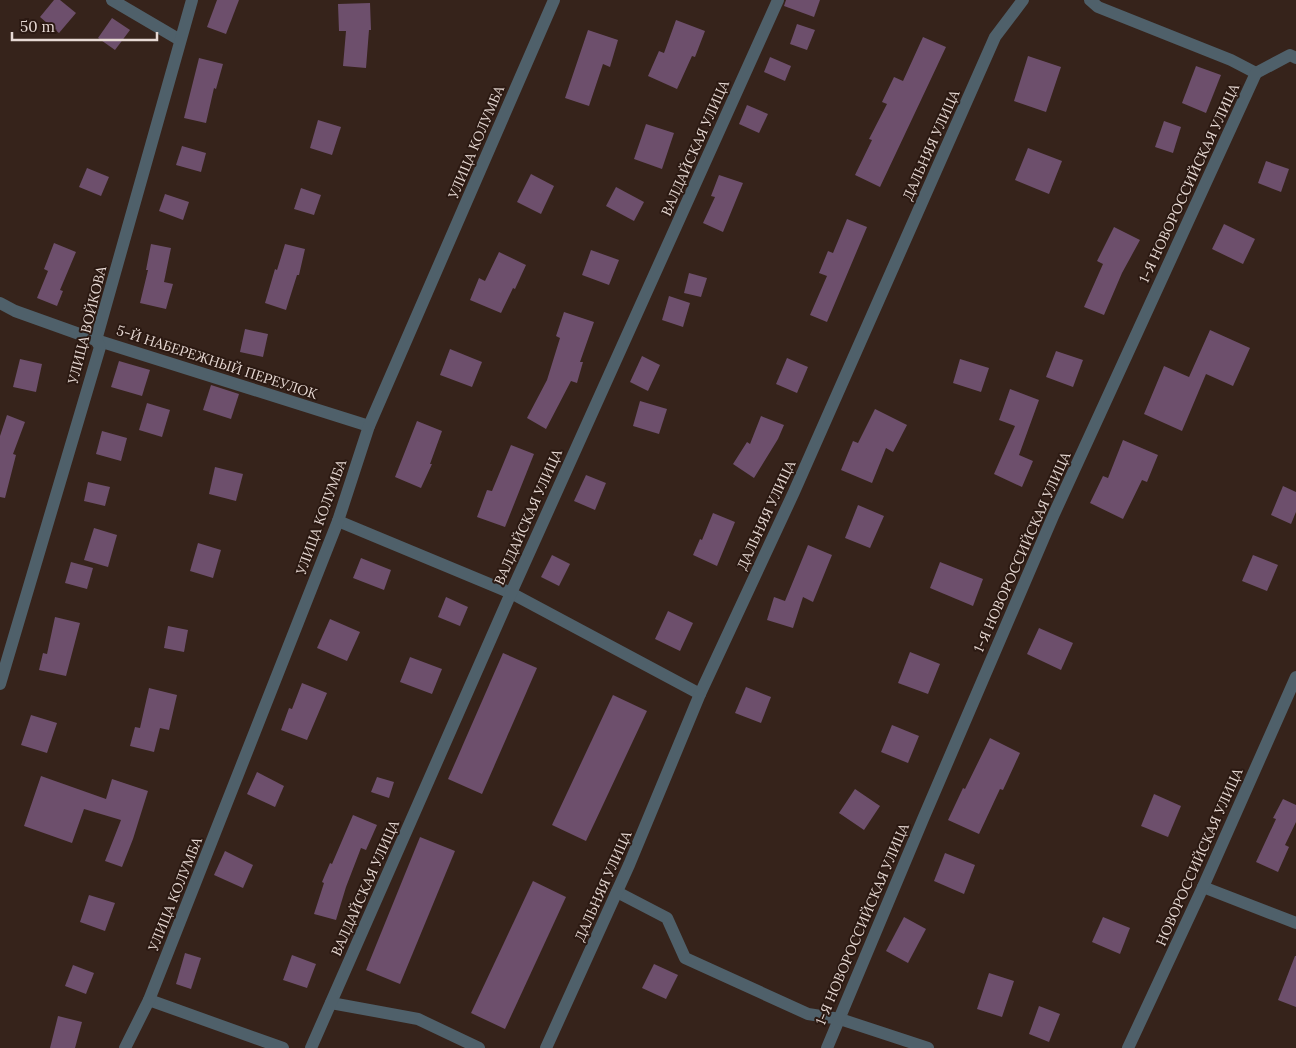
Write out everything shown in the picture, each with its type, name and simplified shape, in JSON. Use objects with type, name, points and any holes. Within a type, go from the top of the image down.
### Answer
[{"type":"street","points":[[112,0],[180,40]]},
{"type":"street","name":"УЛИЦА ВОЙКОВА","points":[[0,684],[100,347],[96,340],[192,0]]},
{"type":"street","name":"УЛИЦА КОЛУМБА","points":[[125,1048],[149,1000],[338,521],[369,426],[554,0]]},
{"type":"street","name":"ВАЛДАЙСКАЯ УЛИЦА","points":[[311,1048],[511,593],[778,0]]},
{"type":"street","name":"ДАЛЬНЯЯ УЛИЦА","points":[[546,1048],[617,892],[700,694],[794,492],[995,37],[1023,0]]},
{"type":"street","points":[[1090,0],[1098,7],[1232,60],[1256,73],[1290,55],[1296,58]]},
{"type":"street","name":"1-Я НОВОРОССИЙСКАЯ УЛИЦА","points":[[826,1048],[1054,514],[1256,73]]},
{"type":"street","name":"5-Й НАБЕРЕЖНЫЙ ПЕРЕУЛОК","points":[[0,303],[15,311],[96,340],[369,426]]},
{"type":"street","points":[[338,521],[511,593],[700,694]]},
{"type":"street","name":"НОВОРОССИЙСКАЯ УЛИЦА","points":[[1128,1048],[1203,887],[1296,676]]},
{"type":"street","points":[[1203,887],[1296,923]]},
{"type":"street","points":[[617,892],[667,918],[685,958],[808,1014],[840,1019],[928,1048]]},
{"type":"street","points":[[149,1000],[283,1048]]},
{"type":"street","points":[[331,1003],[418,1019],[479,1048]]},
{"type":"building","points":[[54,0],[60,0],[76,13],[59,33],[40,17]]},
{"type":"building","points":[[217,0],[239,0],[226,34],[207,27]]},
{"type":"building","points":[[786,0],[820,0],[814,17],[784,6]]},
{"type":"building","points":[[370,3],[371,30],[369,30],[366,68],[343,66],[346,31],[339,31],[338,4]]},
{"type":"building","points":[[112,18],[130,30],[115,50],[98,38]]},
{"type":"building","points":[[676,20],[705,31],[695,57],[692,56],[677,89],[648,76],[659,51],[664,53]]},
{"type":"building","points":[[797,24],[815,30],[807,50],[790,44]]},
{"type":"building","points":[[588,30],[618,40],[610,67],[603,64],[589,106],[565,98]]},
{"type":"building","points":[[923,37],[946,47],[880,187],[855,175],[872,140],[869,139],[887,104],[882,102],[894,77],[903,81]]},
{"type":"building","points":[[1028,56],[1061,67],[1046,112],[1014,101]]},
{"type":"building","points":[[770,57],[791,66],[785,81],[764,72]]},
{"type":"building","points":[[199,58],[223,64],[216,89],[214,88],[206,123],[184,118]]},
{"type":"building","points":[[1196,66],[1221,75],[1206,113],[1182,103]]},
{"type":"building","points":[[747,105],[768,114],[759,133],[739,124]]},
{"type":"building","points":[[318,120],[341,127],[332,155],[310,148]]},
{"type":"building","points":[[1164,121],[1181,127],[1173,153],[1155,147]]},
{"type":"building","points":[[646,124],[674,133],[662,169],[634,159]]},
{"type":"building","points":[[182,146],[206,153],[201,172],[176,165]]},
{"type":"building","points":[[1028,148],[1062,161],[1049,194],[1015,180]]},
{"type":"building","points":[[1266,161],[1289,169],[1281,192],[1258,183]]},
{"type":"building","points":[[87,168],[109,177],[101,196],[79,187]]},
{"type":"building","points":[[531,174],[554,186],[541,214],[517,202]]},
{"type":"building","points":[[719,175],[743,183],[723,232],[703,223],[715,197],[711,196]]},
{"type":"building","points":[[616,187],[644,202],[634,221],[606,206]]},
{"type":"building","points":[[301,188],[321,195],[314,215],[294,209]]},
{"type":"building","points":[[165,194],[189,202],[183,220],[159,211]]},
{"type":"building","points":[[847,219],[867,227],[827,322],[810,315],[827,276],[819,273],[828,251],[833,253]]},
{"type":"building","points":[[1224,224],[1255,239],[1243,264],[1212,249]]},
{"type":"building","points":[[1114,227],[1140,240],[1122,273],[1104,315],[1084,307],[1103,264],[1097,261]]},
{"type":"building","points":[[54,243],[76,252],[60,290],[63,291],[57,306],[37,298],[48,271],[44,269]]},
{"type":"building","points":[[151,244],[171,248],[164,282],[173,284],[166,309],[140,303],[148,270],[146,270]]},
{"type":"building","points":[[285,244],[305,249],[299,275],[297,275],[286,310],[265,303]]},
{"type":"building","points":[[591,250],[619,260],[609,285],[582,275]]},
{"type":"building","points":[[499,252],[526,265],[501,313],[470,300],[479,278],[485,281]]},
{"type":"building","points":[[689,273],[707,278],[701,297],[684,293]]},
{"type":"building","points":[[669,296],[690,303],[683,327],[662,320]]},
{"type":"building","points":[[564,312],[594,322],[580,362],[583,362],[577,383],[571,381],[546,429],[527,418],[547,380],[560,338],[556,336]]},
{"type":"building","points":[[245,329],[268,334],[263,357],[240,352]]},
{"type":"building","points":[[1210,330],[1250,348],[1233,386],[1206,374],[1182,431],[1144,414],[1164,366],[1189,377]]},
{"type":"building","points":[[450,349],[482,362],[472,387],[440,375]]},
{"type":"building","points":[[1056,351],[1083,360],[1073,387],[1046,377]]},
{"type":"building","points":[[642,356],[660,365],[648,391],[630,382]]},
{"type":"building","points":[[787,358],[808,367],[797,393],[776,384]]},
{"type":"building","points":[[20,359],[42,364],[36,392],[13,387]]},
{"type":"building","points":[[960,359],[989,368],[981,392],[953,383]]},
{"type":"building","points":[[119,361],[150,370],[142,396],[111,387]]},
{"type":"building","points":[[211,385],[239,394],[231,419],[203,410]]},
{"type":"building","points":[[1010,389],[1039,400],[1019,455],[1033,461],[1022,487],[994,474],[1015,426],[999,420]]},
{"type":"building","points":[[640,401],[667,409],[659,434],[633,426]]},
{"type":"building","points":[[147,403],[170,410],[162,437],[139,430]]},
{"type":"building","points":[[875,409],[907,425],[893,452],[886,448],[872,483],[841,470],[853,441],[858,443]]},
{"type":"building","points":[[7,415],[25,422],[13,454],[16,455],[5,498],[0,497],[0,436]]},
{"type":"building","points":[[761,416],[784,425],[778,439],[754,478],[733,464],[747,442],[750,444]]},
{"type":"building","points":[[417,421],[442,431],[430,464],[432,464],[421,488],[395,477]]},
{"type":"building","points":[[102,431],[127,438],[121,461],[96,454]]},
{"type":"building","points":[[1123,440],[1158,455],[1147,482],[1142,480],[1123,519],[1090,503],[1103,476],[1108,478]]},
{"type":"building","points":[[511,445],[534,454],[505,527],[477,517],[487,490],[492,491]]},
{"type":"building","points":[[215,467],[243,474],[236,501],[209,494]]},
{"type":"building","points":[[586,475],[606,483],[595,510],[574,501]]},
{"type":"building","points":[[88,482],[110,487],[105,506],[84,501]]},
{"type":"building","points":[[1283,486],[1296,492],[1296,512],[1291,524],[1271,515]]},
{"type":"building","points":[[858,505],[884,516],[870,548],[845,538]]},
{"type":"building","points":[[713,513],[735,522],[717,566],[693,555],[700,539],[702,540]]},
{"type":"building","points":[[94,528],[117,535],[108,567],[84,560]]},
{"type":"building","points":[[198,543],[221,550],[213,578],[190,571]]},
{"type":"building","points":[[808,545],[832,555],[813,602],[803,597],[793,628],[767,620],[774,597],[785,601]]},
{"type":"building","points":[[552,555],[570,564],[559,586],[541,577]]},
{"type":"building","points":[[1253,555],[1278,565],[1267,591],[1242,581]]},
{"type":"building","points":[[361,558],[391,570],[384,590],[353,578]]},
{"type":"building","points":[[71,562],[93,568],[87,589],[65,583]]},
{"type":"building","points":[[940,562],[983,579],[973,606],[930,588]]},
{"type":"building","points":[[446,597],[468,607],[460,626],[438,617]]},
{"type":"building","points":[[668,611],[693,623],[680,651],[655,639]]},
{"type":"building","points":[[55,617],[80,623],[66,676],[39,670],[43,653],[47,654]]},
{"type":"building","points":[[330,619],[360,632],[347,661],[317,648]]},
{"type":"building","points":[[168,626],[188,630],[184,652],[164,648]]},
{"type":"building","points":[[1039,628],[1073,643],[1061,670],[1027,654]]},
{"type":"building","points":[[910,652],[940,664],[928,694],[898,683]]},
{"type":"building","points":[[503,653],[537,668],[482,794],[448,779]]},
{"type":"building","points":[[410,657],[442,669],[432,694],[400,682]]},
{"type":"building","points":[[302,683],[327,693],[307,740],[281,730],[289,708],[292,709]]},
{"type":"building","points":[[746,687],[771,697],[761,723],[735,713]]},
{"type":"building","points":[[149,688],[177,695],[169,730],[160,728],[154,752],[130,746],[135,727],[140,728]]},
{"type":"building","points":[[613,695],[647,711],[586,841],[552,825]]},
{"type":"building","points":[[31,715],[57,723],[47,753],[21,745]]},
{"type":"building","points":[[892,725],[919,736],[908,763],[881,752]]},
{"type":"building","points":[[990,738],[1020,753],[1003,790],[1000,789],[979,834],[948,820]]},
{"type":"building","points":[[257,772],[284,786],[275,807],[247,794]]},
{"type":"building","points":[[41,776],[106,799],[112,779],[148,791],[122,867],[105,861],[121,820],[84,809],[72,843],[24,826]]},
{"type":"building","points":[[377,777],[394,782],[389,798],[371,792]]},
{"type":"building","points":[[855,789],[880,806],[864,830],[839,813]]},
{"type":"building","points":[[1154,794],[1181,806],[1168,837],[1141,826]]},
{"type":"building","points":[[1283,799],[1296,805],[1296,822],[1285,845],[1289,847],[1278,872],[1256,862],[1276,819],[1273,818]]},
{"type":"building","points":[[353,815],[377,825],[366,850],[361,848],[336,920],[314,914],[324,883],[322,882],[330,863],[332,864]]},
{"type":"building","points":[[420,837],[455,851],[400,984],[366,970]]},
{"type":"building","points":[[225,851],[253,865],[243,888],[214,875]]},
{"type":"building","points":[[945,853],[975,865],[964,894],[934,881]]},
{"type":"building","points":[[533,881],[566,897],[505,1029],[471,1013]]},
{"type":"building","points":[[89,895],[115,903],[105,931],[80,922]]},
{"type":"building","points":[[904,917],[926,929],[908,963],[886,951]]},
{"type":"building","points":[[1103,917],[1130,928],[1120,954],[1092,942]]},
{"type":"building","points":[[185,953],[201,958],[191,989],[176,984]]},
{"type":"building","points":[[292,955],[316,964],[307,988],[283,980]]},
{"type":"building","points":[[1296,956],[1296,1007],[1278,1000]]},
{"type":"building","points":[[654,964],[678,975],[666,999],[642,988]]},
{"type":"building","points":[[73,965],[94,973],[86,994],[65,986]]},
{"type":"building","points":[[989,973],[1014,981],[1002,1017],[977,1009]]},
{"type":"building","points":[[1039,1006],[1060,1014],[1049,1042],[1029,1034]]},
{"type":"building","points":[[58,1016],[82,1022],[75,1048],[50,1048]]}]
